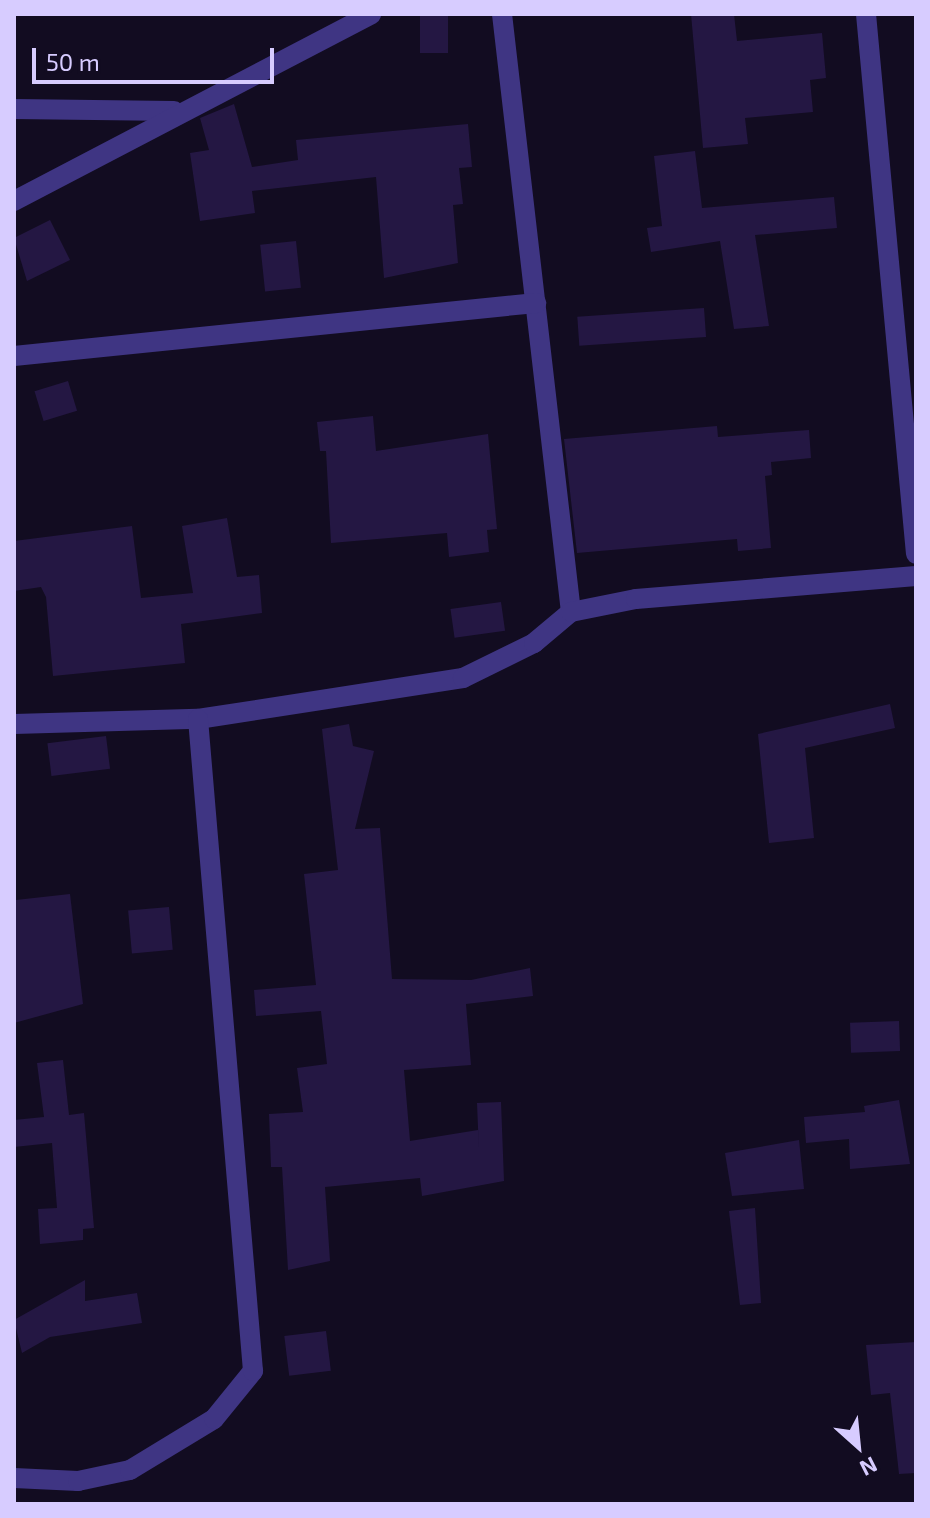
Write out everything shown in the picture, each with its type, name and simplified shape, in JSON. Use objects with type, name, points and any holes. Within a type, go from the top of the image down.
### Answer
[{"type":"street","points":[[14,201],[177,111],[371,14]]},
{"type":"street","points":[[502,14],[571,612]]},
{"type":"street","points":[[866,14],[916,554]]},
{"type":"street","points":[[14,109],[177,111]]},
{"type":"street","points":[[14,356],[536,303]]},
{"type":"street","points":[[14,724],[198,719],[463,678],[534,643],[571,612],[636,599],[916,576]]},
{"type":"street","points":[[14,1478],[78,1481],[130,1470],[214,1419],[253,1371],[198,719]]},
{"type":"building","points":[[420,14],[448,14],[448,53],[420,53]]},
{"type":"building","points":[[691,14],[734,14],[737,41],[822,33],[826,78],[810,80],[813,112],[745,118],[748,144],[703,148]]},
{"type":"building","points":[[234,104],[252,167],[298,160],[296,140],[468,124],[472,167],[459,168],[463,204],[453,205],[458,263],[384,278],[376,177],[252,191],[255,213],[200,221],[190,153],[209,150],[200,118]]},
{"type":"building","points":[[695,151],[702,208],[834,197],[837,228],[755,235],[769,326],[734,329],[720,241],[651,252],[647,228],[662,226],[654,156]]},
{"type":"building","points":[[50,220],[70,260],[27,281],[14,238]]},
{"type":"building","points":[[296,241],[301,288],[265,292],[260,245]]},
{"type":"building","points":[[704,308],[706,337],[579,346],[577,317]]},
{"type":"building","points":[[68,381],[77,411],[44,421],[35,391]]},
{"type":"building","points":[[373,416],[376,451],[488,434],[497,529],[487,530],[489,552],[449,557],[447,533],[331,543],[326,451],[320,451],[317,422]]},
{"type":"building","points":[[717,426],[718,437],[809,430],[811,458],[771,462],[772,475],[765,476],[771,548],[738,551],[737,539],[577,553],[564,439]]},
{"type":"building","points":[[227,518],[237,577],[259,575],[262,613],[181,624],[185,663],[53,676],[46,597],[41,587],[14,591],[14,541],[132,526],[141,598],[193,593],[182,526]]},
{"type":"building","points":[[501,602],[505,631],[455,638],[450,609]]},
{"type":"building","points":[[890,704],[895,728],[805,748],[814,838],[769,843],[758,734]]},
{"type":"building","points":[[349,724],[353,746],[374,751],[355,829],[380,828],[392,979],[471,980],[530,968],[533,996],[466,1004],[471,1065],[404,1070],[410,1141],[478,1130],[479,1152],[477,1103],[501,1102],[504,1181],[422,1196],[420,1178],[325,1187],[330,1261],[288,1270],[282,1167],[271,1167],[269,1114],[303,1112],[297,1068],[327,1064],[321,1011],[256,1016],[254,990],[316,985],[304,874],[338,870],[322,729]]},
{"type":"building","points":[[106,736],[110,769],[51,776],[47,743]]},
{"type":"building","points":[[70,894],[83,1004],[14,1023],[16,900]]},
{"type":"building","points":[[169,907],[173,950],[132,953],[128,911]]},
{"type":"building","points":[[899,1021],[900,1051],[851,1053],[850,1023]]},
{"type":"building","points":[[63,1060],[69,1115],[84,1113],[94,1228],[83,1229],[83,1240],[40,1244],[38,1209],[57,1208],[52,1143],[14,1147],[14,1120],[44,1117],[37,1063]]},
{"type":"building","points":[[899,1100],[910,1164],[850,1169],[849,1139],[806,1143],[804,1117],[865,1112],[864,1106]]},
{"type":"building","points":[[799,1140],[804,1189],[732,1196],[725,1153]]},
{"type":"building","points":[[755,1208],[761,1303],[740,1305],[729,1211]]},
{"type":"building","points":[[85,1280],[85,1301],[137,1293],[142,1323],[50,1337],[22,1353],[14,1320]]},
{"type":"building","points":[[326,1331],[331,1371],[289,1376],[284,1336]]},
{"type":"building","points":[[916,1342],[916,1473],[899,1474],[890,1393],[871,1395],[866,1345]]}]
